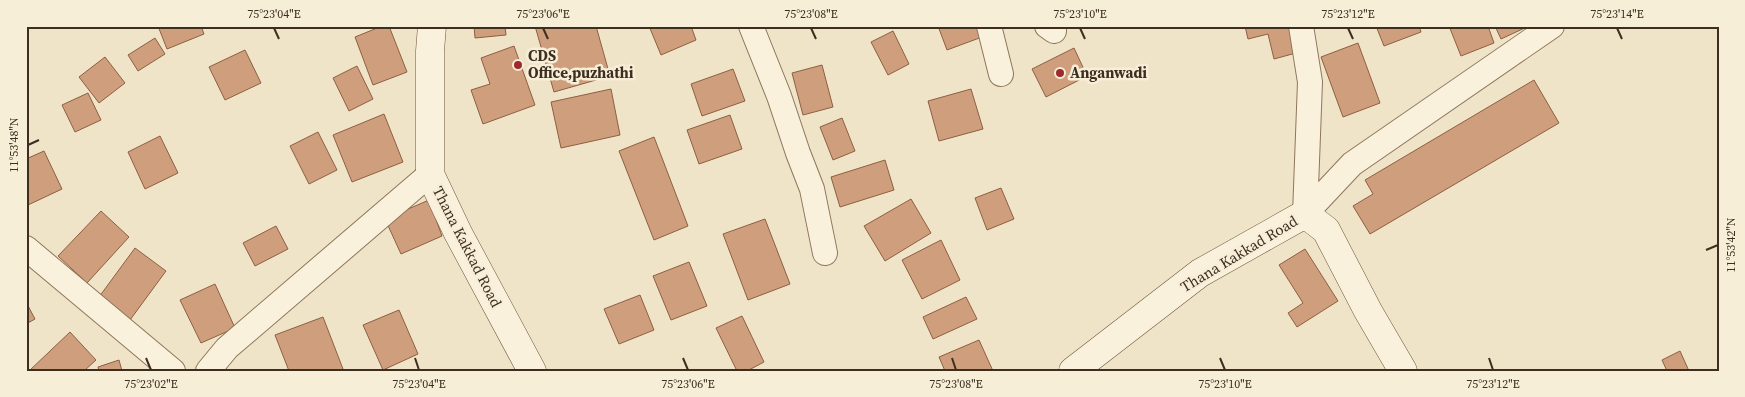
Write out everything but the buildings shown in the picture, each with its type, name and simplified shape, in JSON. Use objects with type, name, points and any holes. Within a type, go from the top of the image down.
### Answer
[{"type":"main road","name":"Thana Kakkad Road","points":[[432,26],[430,51],[430,174],[458,233],[532,371]]},
{"type":"main road","name":"Thana Kakkad Road","points":[[1073,371],[1200,274],[1305,214],[1326,230],[1368,311],[1403,371]]},
{"type":"street","points":[[751,26],[779,96],[812,189],[825,253]]},
{"type":"street","points":[[989,26],[1001,74]]},
{"type":"street","points":[[1301,26],[1310,82],[1305,214]]},
{"type":"street","points":[[1305,214],[1352,164],[1552,26]]},
{"type":"street","points":[[208,371],[227,348],[430,174]]},
{"type":"street","points":[[26,248],[173,371]]},
{"type":"place","name":"CDS Office,puzhathi","points":[[518,65]]},
{"type":"place","name":"Anganwadi","points":[[1060,73]]}]
